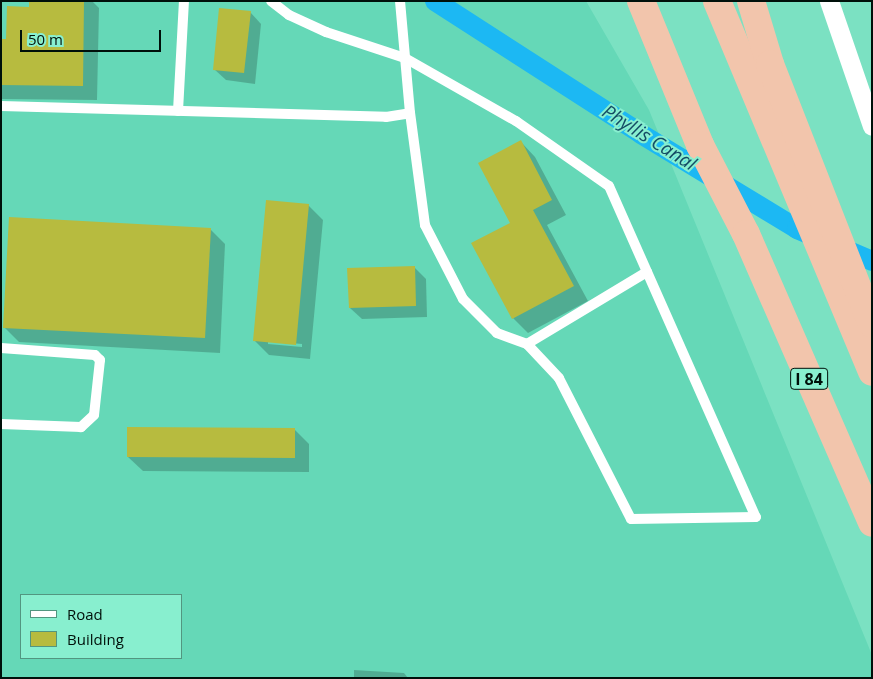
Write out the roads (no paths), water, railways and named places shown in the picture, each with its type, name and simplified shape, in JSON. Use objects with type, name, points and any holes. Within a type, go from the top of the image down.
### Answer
[{"type":"highway","points":[[626,1],[700,145]]},
{"type":"highway","name":"I 84","points":[[641,1],[700,145],[746,234],[872,523]]},
{"type":"highway","points":[[718,1],[829,274],[872,372]]},
{"type":"highway","points":[[750,1],[770,64],[872,324]]},
{"type":"street","points":[[829,1],[872,126]]},
{"type":"lane","points":[[178,111],[184,1]]},
{"type":"lane","points":[[272,1],[289,15],[326,32],[405,58],[516,121],[609,186],[756,517],[631,519],[559,378],[527,344],[497,333],[463,299],[425,225],[410,113],[405,58],[400,1]]},
{"type":"lane","points":[[1,106],[386,117],[410,113]]},
{"type":"lane","points":[[527,344],[647,272]]},
{"type":"lane","points":[[1,348],[95,356],[100,360],[94,415],[81,427],[1,424]]},
{"type":"waterway","name":"Phyllis Canal","points":[[435,1],[641,134],[797,229],[872,261]]}]
